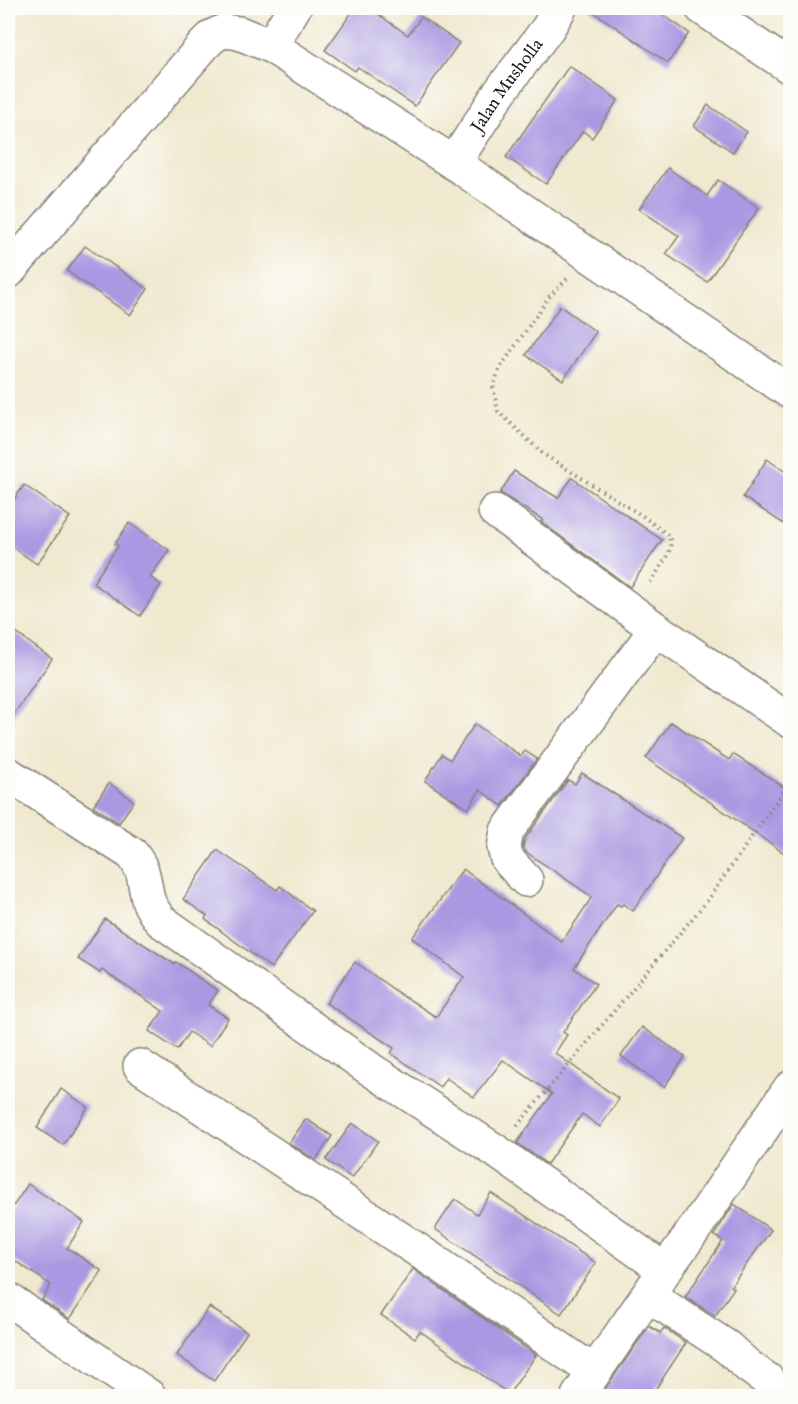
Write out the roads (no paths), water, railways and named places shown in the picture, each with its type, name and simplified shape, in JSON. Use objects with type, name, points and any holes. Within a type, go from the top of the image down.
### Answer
[{"type":"street","points":[[271,46],[294,8]]},
{"type":"street","name":"Jalan Musholla","points":[[454,163],[499,93],[548,28],[560,8]]},
{"type":"street","points":[[702,8],[790,67]]},
{"type":"street","points":[[8,272],[213,36],[224,31],[239,33],[271,46],[454,163],[790,392]]},
{"type":"street","points":[[495,511],[644,620],[790,721]]},
{"type":"street","points":[[526,880],[507,859],[504,848],[507,831],[644,620]]},
{"type":"street","points":[[8,774],[132,854],[141,865],[148,900],[160,920],[370,1069],[496,1151],[657,1283],[748,1366],[769,1381]]},
{"type":"street","points":[[140,1066],[443,1267],[586,1384],[790,1088]]},
{"type":"street","points":[[8,1299],[149,1396]]}]
